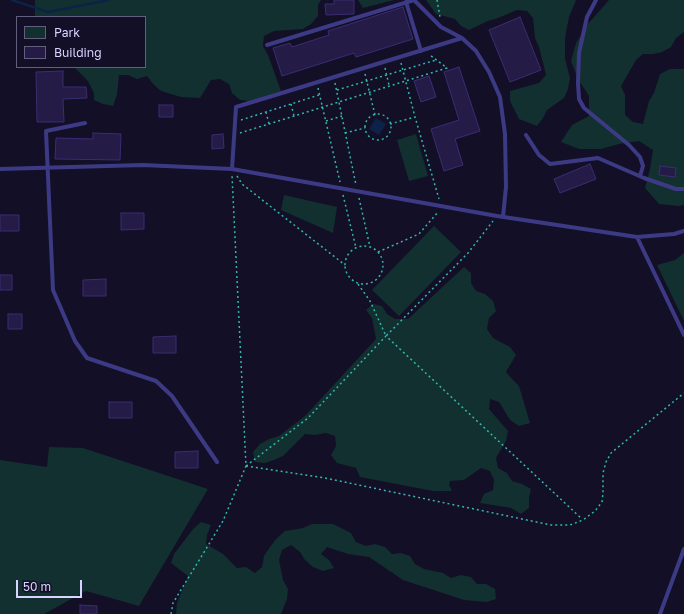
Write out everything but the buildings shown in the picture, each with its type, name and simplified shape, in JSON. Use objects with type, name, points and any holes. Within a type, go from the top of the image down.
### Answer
[{"type":"lane","points":[[267,45],[414,0],[441,27],[462,38],[476,51],[489,72],[500,97],[505,142],[506,187],[503,217]]},
{"type":"lane","points":[[596,0],[587,17],[579,53],[579,100],[584,108],[630,145],[640,157],[643,166],[640,176]]},
{"type":"lane","points":[[406,2],[422,50]]},
{"type":"lane","points":[[232,169],[236,107],[462,38]]},
{"type":"lane","points":[[85,123],[46,131],[53,290],[75,341],[87,358],[156,381],[172,396],[217,462]]},
{"type":"lane","points":[[526,135],[538,155],[550,164],[598,158],[640,176],[676,189],[684,189]]},
{"type":"lane","points":[[0,170],[144,165],[232,169],[497,216],[637,237],[674,234],[684,231]]},
{"type":"lane","points":[[637,237],[684,335]]},
{"type":"lane","points":[[660,614],[684,550]]},
{"type":"path","points":[[437,0],[441,27]]},
{"type":"path","points":[[234,135],[447,68],[422,50]]},
{"type":"path","points":[[378,252],[419,234],[438,212],[441,206],[405,81],[400,57]]},
{"type":"path","points":[[337,90],[436,60]]},
{"type":"path","points":[[384,62],[389,86]]},
{"type":"path","points":[[363,68],[375,115]]},
{"type":"path","points":[[334,77],[370,247]]},
{"type":"path","points":[[317,82],[356,248]]},
{"type":"path","points":[[235,122],[320,95]]},
{"type":"path","points":[[291,104],[294,116]]},
{"type":"path","points":[[266,112],[269,124]]},
{"type":"path","points":[[375,115],[383,116],[390,124],[390,132],[380,140],[372,139],[368,136],[365,128],[366,121],[375,115]]},
{"type":"path","points":[[326,121],[342,116]]},
{"type":"path","points":[[390,124],[415,117]]},
{"type":"path","points":[[345,133],[365,128]]},
{"type":"path","points":[[232,169],[242,184],[345,265]]},
{"type":"path","points":[[171,614],[173,603],[223,521],[246,466],[232,169]]},
{"type":"path","points":[[246,466],[308,418],[468,253],[497,216]]},
{"type":"path","points":[[358,284],[368,284],[374,282],[382,274],[384,267],[383,261],[378,252],[370,247],[360,246],[349,254],[345,265],[346,272],[349,278],[358,284],[370,301],[386,336],[583,520]]},
{"type":"path","points":[[246,466],[325,478],[551,525],[570,525],[583,520],[595,511],[602,502],[603,473],[606,462],[611,453],[684,393]]},
{"type":"green space","points":[[35,0],[321,0],[318,5],[318,16],[311,24],[303,29],[274,31],[264,36],[263,46],[268,55],[281,91],[249,101],[240,100],[232,93],[229,84],[220,79],[211,80],[200,98],[181,97],[161,91],[147,76],[137,79],[128,75],[119,75],[117,95],[113,106],[103,104],[94,100],[94,93],[88,81],[75,68],[146,68],[146,16],[35,16]]},
{"type":"green space","points":[[358,0],[394,0],[363,8]]},
{"type":"green space","points":[[426,0],[576,0],[569,17],[565,38],[565,59],[570,78],[568,89],[564,98],[547,110],[537,126],[519,119],[510,101],[510,91],[539,83],[546,75],[539,47],[535,38],[533,18],[527,11],[517,10],[469,30],[461,26],[455,19],[436,14]]},
{"type":"green space","points":[[609,0],[684,0],[684,32],[676,38],[671,47],[662,52],[643,54],[636,60],[621,86],[625,95],[625,115],[633,122],[643,124],[649,101],[654,93],[660,74],[670,69],[684,69],[684,205],[659,204],[645,188],[653,150],[639,141],[601,149],[579,149],[561,142],[572,125],[589,116],[589,96],[578,79],[571,61],[576,43],[587,25]]},
{"type":"green space","points":[[416,134],[428,176],[409,181],[397,140]]},
{"type":"green space","points":[[284,195],[337,207],[333,233],[281,210]]},
{"type":"green space","points":[[434,226],[461,252],[399,316],[372,290]]},
{"type":"green space","points":[[684,253],[684,321],[657,265],[675,260]]},
{"type":"green space","points":[[464,267],[471,273],[471,283],[476,291],[485,294],[493,301],[496,311],[489,318],[487,329],[493,338],[510,347],[516,355],[506,372],[519,386],[530,423],[519,426],[510,420],[499,402],[490,399],[489,409],[508,431],[506,441],[496,458],[498,468],[507,473],[512,481],[531,489],[529,508],[521,514],[511,508],[480,503],[484,494],[493,490],[494,480],[490,471],[481,468],[464,480],[450,481],[449,485],[452,491],[433,491],[360,477],[356,468],[337,463],[331,455],[336,446],[335,436],[326,433],[315,435],[305,434],[283,456],[265,463],[255,462],[253,452],[260,444],[279,436],[305,416],[376,339],[372,318],[366,310],[373,304],[382,306],[387,314],[395,319],[408,319]]},
{"type":"green space","points":[[49,447],[83,448],[208,489],[139,606],[86,591],[44,614],[0,614],[0,460],[47,467]]},
{"type":"green space","points":[[201,522],[211,525],[207,535],[206,544],[223,554],[237,568],[246,567],[255,573],[262,567],[264,556],[270,547],[285,531],[303,528],[312,524],[333,524],[351,533],[356,542],[366,546],[375,544],[385,547],[392,554],[401,553],[410,556],[415,564],[424,569],[443,573],[451,578],[461,575],[471,577],[477,584],[486,584],[495,589],[496,599],[487,602],[464,600],[403,580],[369,557],[348,554],[327,547],[321,554],[329,560],[334,568],[323,571],[313,567],[305,560],[300,552],[291,545],[282,550],[279,560],[283,580],[288,589],[287,599],[281,614],[176,614],[177,603],[188,576],[171,563],[174,554],[193,529]]},
{"type":"water","points":[[376,118],[386,124],[379,135],[369,129]]},
{"type":"waterway","points":[[12,0],[48,12],[109,0]]}]
